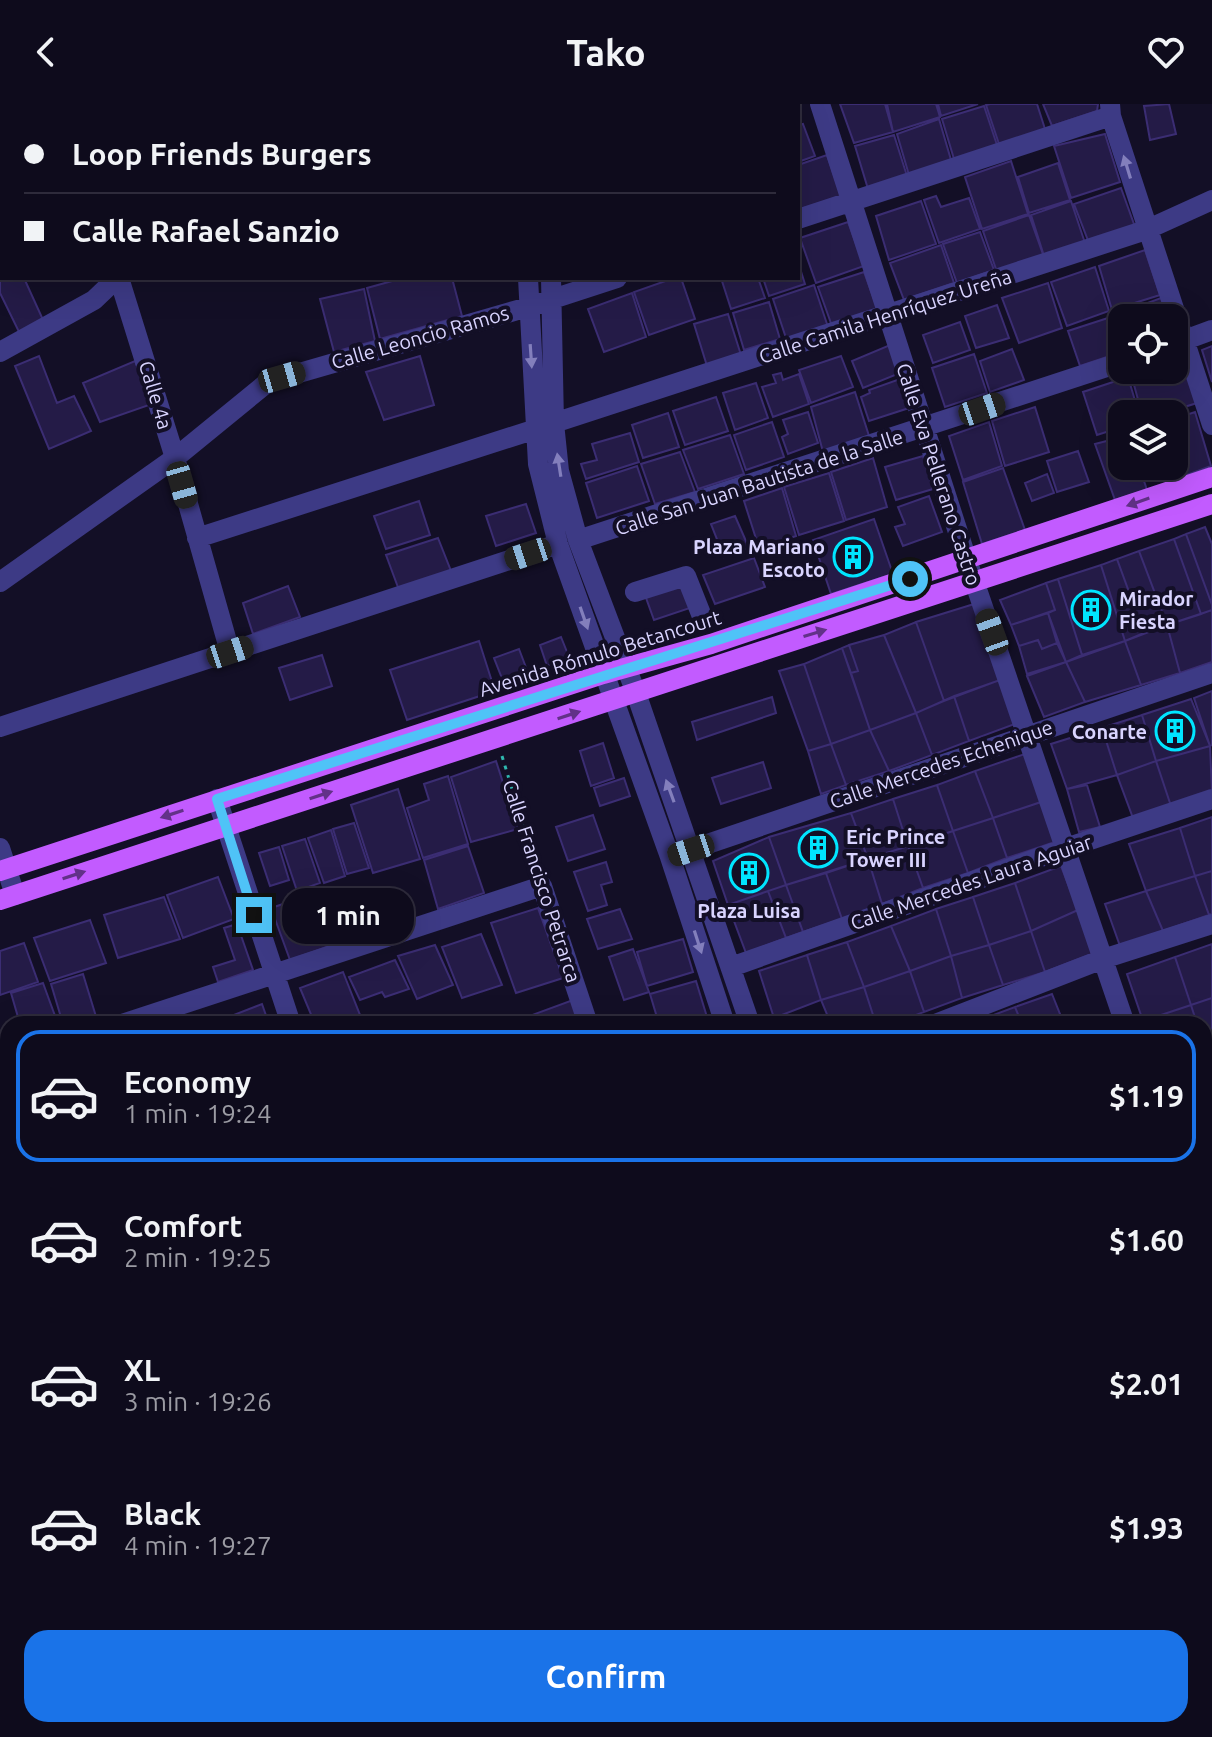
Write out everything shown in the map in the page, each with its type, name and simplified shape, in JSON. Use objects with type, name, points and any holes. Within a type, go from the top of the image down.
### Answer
[{"type":"main road","name":"Avenida Rómulo Betancourt","points":[[3,870],[603,674],[711,644],[1212,477]]},
{"type":"main road","points":[[8,897],[1212,504]]},
{"type":"street","name":"Calle Eva Pellerano Castro","points":[[820,104],[974,582],[1122,1016]]},
{"type":"street","points":[[800,218],[1111,110],[1167,304]]},
{"type":"street","name":"Calle Camila Henríquez Ureña","points":[[197,538],[1146,230],[1212,200]]},
{"type":"street","points":[[0,352],[94,300],[116,280]]},
{"type":"street","name":"Calle 4a","points":[[119,280],[175,458],[230,652]]},
{"type":"street","points":[[528,280],[528,307],[545,426]]},
{"type":"street","points":[[551,280],[545,426],[538,464],[568,542],[636,693],[747,1016]]},
{"type":"street","name":"Calle Leoncio Ramos","points":[[0,582],[175,458],[268,382],[611,280]]},
{"type":"street","points":[[1188,339],[1212,330]]},
{"type":"street","name":"Calle San Juan Bautista de la Salle","points":[[0,727],[1108,367]]},
{"type":"street","points":[[1188,367],[1212,425]]},
{"type":"street","points":[[568,542],[603,674],[670,857],[722,1016]]},
{"type":"street","points":[[635,592],[686,576],[703,619]]},
{"type":"street","name":"Calle Mercedes Echenique","points":[[670,857],[1212,673]]},
{"type":"street","points":[[217,799],[288,1016]]},
{"type":"street","name":"Calle Mercedes Laura Aguiar","points":[[731,967],[1212,799]]},
{"type":"street","points":[[0,848],[8,897]]},
{"type":"street","points":[[146,1016],[542,886]]},
{"type":"street","name":"Calle Francisco Petrarca","points":[[542,886],[585,1016]]},
{"type":"street","points":[[956,1016],[1103,959],[1212,924]]},
{"type":"path","name":"Calle Francisco Petrarca","points":[[497,738],[542,886]]},
{"type":"building","points":[[840,104],[885,104],[893,132],[854,143]]},
{"type":"building","points":[[887,104],[936,104],[940,117],[893,132]]},
{"type":"building","points":[[938,104],[978,104],[941,116]]},
{"type":"building","points":[[1037,104],[1045,129],[999,144],[986,105]]},
{"type":"building","points":[[1043,104],[1098,104],[1097,111],[1052,126]]},
{"type":"building","points":[[1169,104],[1176,134],[1150,140],[1144,106]]},
{"type":"building","points":[[984,106],[997,145],[954,159],[942,119]]},
{"type":"building","points":[[939,119],[951,160],[909,175],[897,134]]},
{"type":"building","points":[[803,124],[815,156],[800,161],[800,125]]},
{"type":"building","points":[[1105,134],[1120,182],[1071,198],[1054,146]]},
{"type":"building","points":[[894,135],[907,176],[868,189],[855,146]]},
{"type":"building","points":[[827,155],[841,196],[800,209],[800,164]]},
{"type":"building","points":[[1011,161],[1028,214],[982,229],[965,177]]},
{"type":"building","points":[[1058,163],[1070,200],[1029,213],[1018,177]]},
{"type":"building","points":[[1121,188],[1135,227],[1089,243],[1074,204]]},
{"type":"building","points":[[936,196],[941,207],[969,198],[980,229],[939,243],[924,200]]},
{"type":"building","points":[[921,201],[936,244],[889,260],[876,216]]},
{"type":"building","points":[[1071,201],[1085,243],[1044,256],[1031,215]]},
{"type":"building","points":[[1029,215],[1044,257],[997,272],[983,231]]},
{"type":"building","points":[[848,222],[864,266],[816,283],[800,238]]},
{"type":"building","points":[[980,232],[994,270],[957,283],[943,244]]},
{"type":"building","points":[[941,245],[954,283],[904,300],[890,263]]},
{"type":"building","points":[[1145,250],[1160,295],[1131,304],[1110,304],[1099,266]]},
{"type":"building","points":[[1095,267],[1108,311],[1067,326],[1051,282]]},
{"type":"building","points":[[800,268],[805,284],[769,296],[764,280],[800,280]]},
{"type":"building","points":[[864,272],[879,313],[832,326],[818,287]]},
{"type":"building","points":[[0,280],[25,280],[44,322],[20,334],[0,293]]},
{"type":"building","points":[[396,280],[453,280],[462,316],[380,339],[367,288]]},
{"type":"building","points":[[668,280],[682,280],[695,319],[649,335],[634,292]]},
{"type":"building","points":[[722,280],[759,280],[765,298],[731,309]]},
{"type":"building","points":[[1048,283],[1062,328],[1019,343],[1002,298]]},
{"type":"building","points":[[814,285],[828,327],[787,341],[773,299]]},
{"type":"building","points":[[364,289],[375,341],[334,352],[320,299]]},
{"type":"building","points":[[632,293],[646,337],[604,352],[588,309]]},
{"type":"building","points":[[1161,298],[1163,304],[1145,304]]},
{"type":"building","points":[[769,302],[780,339],[744,350],[733,313]]},
{"type":"building","points":[[997,305],[1009,338],[976,348],[965,316]]},
{"type":"building","points":[[728,314],[741,355],[707,366],[694,324]]},
{"type":"building","points":[[1108,318],[1108,357],[1080,366],[1068,331]]},
{"type":"building","points":[[960,322],[970,350],[933,363],[923,335]]},
{"type":"building","points":[[890,345],[900,373],[863,388],[852,361]]},
{"type":"building","points":[[1212,346],[1212,382],[1202,350]]},
{"type":"building","points":[[1012,349],[1024,380],[990,392],[980,361]]},
{"type":"building","points":[[974,354],[987,393],[945,407],[932,368]]},
{"type":"building","points":[[39,356],[57,403],[74,396],[91,431],[49,449],[15,366]]},
{"type":"building","points":[[420,356],[434,405],[384,420],[366,372]]},
{"type":"building","points":[[841,356],[853,387],[811,403],[799,370]]},
{"type":"building","points":[[135,361],[152,404],[100,422],[83,383]]},
{"type":"building","points":[[781,373],[783,380],[799,374],[809,404],[773,417],[762,387],[776,383],[773,375]]},
{"type":"building","points":[[1188,376],[1197,403],[1188,406],[1188,400],[1138,400],[1134,384],[1188,384]]},
{"type":"building","points":[[900,379],[909,408],[869,421],[861,397],[870,393],[869,390]]},
{"type":"building","points":[[756,383],[768,418],[735,430],[723,393]]},
{"type":"building","points":[[1108,384],[1130,384],[1135,400],[1108,400],[1108,431],[1097,435],[1083,392]]},
{"type":"building","points":[[855,392],[869,436],[823,452],[811,407]]},
{"type":"building","points":[[716,397],[728,431],[685,445],[673,411]]},
{"type":"building","points":[[1035,407],[1049,452],[1005,466],[992,421]]},
{"type":"building","points":[[808,412],[818,443],[788,454],[782,437],[788,434],[783,420]]},
{"type":"building","points":[[1195,412],[1211,466],[1188,475],[1188,414]]},
{"type":"building","points":[[668,413],[679,447],[643,458],[632,425]]},
{"type":"building","points":[[772,422],[784,457],[746,470],[734,435]]},
{"type":"building","points":[[989,422],[1002,466],[963,480],[949,436]]},
{"type":"building","points":[[630,433],[639,462],[586,479],[581,464],[597,460],[592,444]]},
{"type":"building","points":[[730,435],[744,474],[698,489],[683,450]]},
{"type":"building","points":[[1108,441],[1108,480],[1144,480],[1147,490],[1115,500],[1095,444]]},
{"type":"building","points":[[1078,451],[1089,482],[1057,492],[1047,461]]},
{"type":"building","points":[[680,452],[695,492],[655,504],[641,464]]},
{"type":"building","points":[[923,456],[933,489],[896,500],[885,467]]},
{"type":"building","points":[[873,458],[887,507],[846,520],[831,472]]},
{"type":"building","points":[[637,466],[649,501],[597,518],[586,483]]},
{"type":"building","points":[[1003,468],[1025,530],[982,544],[963,482]]},
{"type":"building","points":[[829,473],[844,521],[799,535],[784,487]]},
{"type":"building","points":[[1047,474],[1054,493],[1032,501],[1025,483]]},
{"type":"building","points":[[782,488],[796,536],[759,548],[744,501]]},
{"type":"building","points":[[929,496],[942,532],[903,546],[895,527],[905,524],[898,507]]},
{"type":"building","points":[[419,501],[430,535],[386,549],[374,516]]},
{"type":"building","points":[[526,504],[536,533],[496,546],[486,516]]},
{"type":"building","points":[[735,516],[749,548],[724,557],[711,524]]},
{"type":"building","name":"Plaza Mariano Escoto","points":[[874,519],[893,574],[831,594],[813,540]]},
{"type":"building","points":[[1205,527],[1212,544],[1212,605],[1186,534]]},
{"type":"building","points":[[1186,534],[1212,605],[1212,610],[1201,614],[1174,539]]},
{"type":"building","points":[[438,538],[451,571],[399,590],[386,555]]},
{"type":"building","points":[[1174,539],[1201,614],[1167,625],[1139,551]]},
{"type":"building","points":[[1139,551],[1167,625],[1144,633],[1117,559]]},
{"type":"building","points":[[754,558],[765,587],[715,604],[703,575]]},
{"type":"building","points":[[1117,559],[1144,633],[1125,641],[1101,565]]},
{"type":"building","name":"Mirador Fiesta","points":[[1101,565],[1125,641],[1082,655],[1058,579]]},
{"type":"building","points":[[1058,579],[1082,655],[1066,662],[1048,613],[1055,610],[1046,583]]},
{"type":"building","points":[[684,582],[693,607],[654,620],[645,595]]},
{"type":"building","points":[[1046,583],[1055,610],[1011,625],[1000,600]]},
{"type":"building","points":[[288,586],[300,617],[253,634],[243,603]]},
{"type":"building","points":[[974,604],[1000,680],[944,701],[916,622]]},
{"type":"building","points":[[1212,610],[1212,662],[1180,673],[1167,625]]},
{"type":"building","points":[[1048,613],[1057,643],[1042,649],[1038,640],[1019,646],[1011,625]]},
{"type":"building","points":[[916,622],[944,701],[916,713],[884,635]]},
{"type":"building","points":[[1167,625],[1180,673],[1141,685],[1125,641]]},
{"type":"building","points":[[884,635],[916,713],[870,730],[851,673],[858,671],[849,645]]},
{"type":"building","points":[[561,637],[569,657],[547,666],[540,645]]},
{"type":"building","points":[[1038,640],[1042,649],[1057,643],[1066,662],[1027,674],[1019,646]]},
{"type":"building","points":[[479,641],[495,691],[407,720],[390,670]]},
{"type":"building","points":[[1125,641],[1141,685],[1085,702],[1066,662]]},
{"type":"building","points":[[849,645],[858,671],[851,673],[842,648]]},
{"type":"building","points":[[842,648],[870,730],[831,744],[804,664]]},
{"type":"building","points":[[519,649],[530,678],[505,686],[494,658]]},
{"type":"building","points":[[322,655],[332,686],[290,700],[279,668]]},
{"type":"building","points":[[1066,662],[1085,702],[1044,717],[1027,676]]},
{"type":"building","points":[[804,664],[831,744],[808,751],[779,671]]},
{"type":"building","points":[[1000,680],[1015,724],[969,741],[954,696]]},
{"type":"building","points":[[1212,691],[1212,745],[1210,746],[1194,698]]},
{"type":"building","points":[[954,696],[969,741],[932,755],[916,713]]},
{"type":"building","points":[[772,697],[776,713],[697,740],[692,722]]},
{"type":"building","name":"Conarte","points":[[1191,699],[1210,746],[1156,761],[1142,715]]},
{"type":"building","points":[[916,713],[932,755],[889,771],[870,730]]},
{"type":"building","points":[[1142,715],[1156,761],[1117,775],[1102,728]]},
{"type":"building","points":[[1102,728],[1117,775],[1067,789],[1051,744]]},
{"type":"building","points":[[870,730],[889,771],[846,785],[831,744]]},
{"type":"building","points":[[603,743],[614,778],[591,786],[580,751]]},
{"type":"building","points":[[831,744],[846,785],[821,794],[808,751]]},
{"type":"building","points":[[1210,746],[1212,792],[1171,806],[1156,761]]},
{"type":"building","points":[[1025,754],[1041,802],[993,818],[975,771]]},
{"type":"building","points":[[496,761],[518,829],[471,842],[451,777]]},
{"type":"building","points":[[1156,761],[1171,806],[1133,818],[1117,775]]},
{"type":"building","points":[[763,762],[771,788],[721,804],[712,778]]},
{"type":"building","points":[[975,771],[993,818],[953,831],[937,785]]},
{"type":"building","points":[[448,776],[468,844],[423,858],[407,808],[429,800],[424,784]]},
{"type":"building","points":[[624,778],[630,796],[600,806],[594,788]]},
{"type":"building","points":[[937,785],[953,831],[908,846],[893,799]]},
{"type":"building","points":[[1087,785],[1100,827],[1079,832],[1067,789]]},
{"type":"building","points":[[398,789],[420,859],[373,873],[351,805]]},
{"type":"building","points":[[893,799],[908,846],[868,859],[851,813]]},
{"type":"building","points":[[1041,802],[1055,842],[1007,858],[993,818]]},
{"type":"building","name":"Eric Prince Tower III","points":[[851,813],[868,859],[786,885],[769,837]]},
{"type":"building","points":[[593,815],[605,849],[568,861],[556,827]]},
{"type":"building","points":[[1212,817],[1212,871],[1195,876],[1180,828]]},
{"type":"building","points":[[993,818],[1007,858],[968,873],[953,831]]},
{"type":"building","points":[[354,823],[369,868],[347,874],[333,829]]},
{"type":"building","points":[[1180,828],[1195,876],[1146,891],[1129,844]]},
{"type":"building","points":[[331,830],[345,876],[324,883],[308,838]]},
{"type":"building","points":[[953,831],[968,873],[923,888],[908,846]]},
{"type":"building","name":"Plaza Luisa","points":[[769,837],[786,885],[728,905],[713,861]]},
{"type":"building","points":[[305,839],[320,883],[297,891],[282,846]]},
{"type":"building","points":[[468,846],[484,893],[438,909],[424,860]]},
{"type":"building","points":[[908,846],[923,888],[882,904],[868,859]]},
{"type":"building","points":[[279,847],[289,880],[270,886],[259,853]]},
{"type":"building","points":[[868,859],[882,904],[842,919],[826,873]]},
{"type":"building","points":[[606,862],[612,882],[601,885],[607,905],[588,911],[574,872]]},
{"type":"building","points":[[1061,866],[1078,910],[1031,931],[1015,883]]},
{"type":"building","points":[[1212,871],[1212,914],[1209,915],[1195,876]]},
{"type":"building","points":[[826,873],[842,919],[803,932],[786,885]]},
{"type":"building","points":[[1195,876],[1209,915],[1163,931],[1146,891]]},
{"type":"building","points":[[218,877],[234,919],[183,938],[167,895]]},
{"type":"building","points":[[1015,883],[1031,931],[989,945],[973,897]]},
{"type":"building","points":[[786,885],[803,932],[786,938],[768,891]]},
{"type":"building","points":[[768,891],[786,938],[746,953],[728,905]]},
{"type":"building","points":[[1146,891],[1163,931],[1120,946],[1105,904]]},
{"type":"building","points":[[320,892],[338,943],[290,960],[271,908]]},
{"type":"building","points":[[164,897],[180,939],[118,958],[104,915]]},
{"type":"building","points":[[973,897],[989,945],[951,956],[936,909]]},
{"type":"building","points":[[538,908],[563,978],[516,993],[491,923]]},
{"type":"building","points":[[620,909],[632,939],[598,949],[587,919]]},
{"type":"building","points":[[936,909],[951,956],[910,971],[891,926]]},
{"type":"building","points":[[1078,910],[1092,954],[1045,972],[1031,931]]},
{"type":"building","points":[[90,920],[106,963],[50,981],[34,938]]},
{"type":"building","points":[[237,924],[253,970],[218,982],[213,967],[235,960],[224,928]]},
{"type":"building","points":[[891,926],[910,971],[864,987],[847,942]]},
{"type":"building","points":[[1031,931],[1045,972],[1003,985],[989,945]]},
{"type":"building","points":[[481,934],[502,985],[462,998],[442,947]]},
{"type":"building","points":[[683,939],[693,972],[647,986],[637,952]]},
{"type":"building","points":[[847,942],[864,987],[821,1000],[807,955]]},
{"type":"building","points":[[24,943],[38,982],[0,995],[0,951]]},
{"type":"building","points":[[1212,944],[1212,998],[1191,1005],[1175,957]]},
{"type":"building","points":[[435,945],[453,985],[417,999],[398,956]]},
{"type":"building","points":[[989,945],[1003,985],[962,998],[951,956]]},
{"type":"building","points":[[633,949],[649,992],[624,1000],[609,957]]},
{"type":"building","points":[[807,955],[821,1000],[773,1016],[759,971]]},
{"type":"building","points":[[951,956],[962,998],[924,1012],[910,971]]},
{"type":"building","points":[[1175,957],[1191,1005],[1158,1016],[1141,1016],[1127,974]]},
{"type":"building","points":[[395,960],[409,989],[385,997],[382,992],[360,1000],[349,977]]},
{"type":"building","points":[[910,971],[924,1012],[913,1016],[873,1016],[864,987]]},
{"type":"building","points":[[343,972],[360,1015],[312,1016],[300,988]]},
{"type":"building","points":[[83,974],[96,1016],[61,1016],[51,984]]},
{"type":"building","points":[[696,981],[707,1016],[657,1016],[650,994]]},
{"type":"building","points":[[43,983],[55,1016],[18,1016],[11,993]]},
{"type":"building","points":[[864,987],[873,1016],[828,1016],[821,1000]]},
{"type":"building","points":[[1052,994],[1061,1016],[1019,1016],[1015,1007]]},
{"type":"building","points":[[1212,998],[1212,1016],[1194,1016],[1191,1005]]},
{"type":"building","points":[[573,1000],[578,1016],[529,1016]]},
{"type":"building","points":[[262,1004],[266,1016],[231,1016]]},
{"type":"building","points":[[1191,1005],[1194,1016],[1158,1016]]},
{"type":"building","points":[[1015,1007],[1019,1016],[991,1016]]},
{"type":"place","name":"Plaza Mariano Escoto","points":[[853,557]]},
{"type":"place","name":"Mirador Fiesta","points":[[1091,610]]},
{"type":"place","name":"Conarte","points":[[1175,731]]},
{"type":"place","name":"Eric Prince Tower III","points":[[818,848]]},
{"type":"place","name":"Plaza Luisa","points":[[749,873]]},
{"type":"route","points":[[254,915],[217,799],[910,579]]}]
